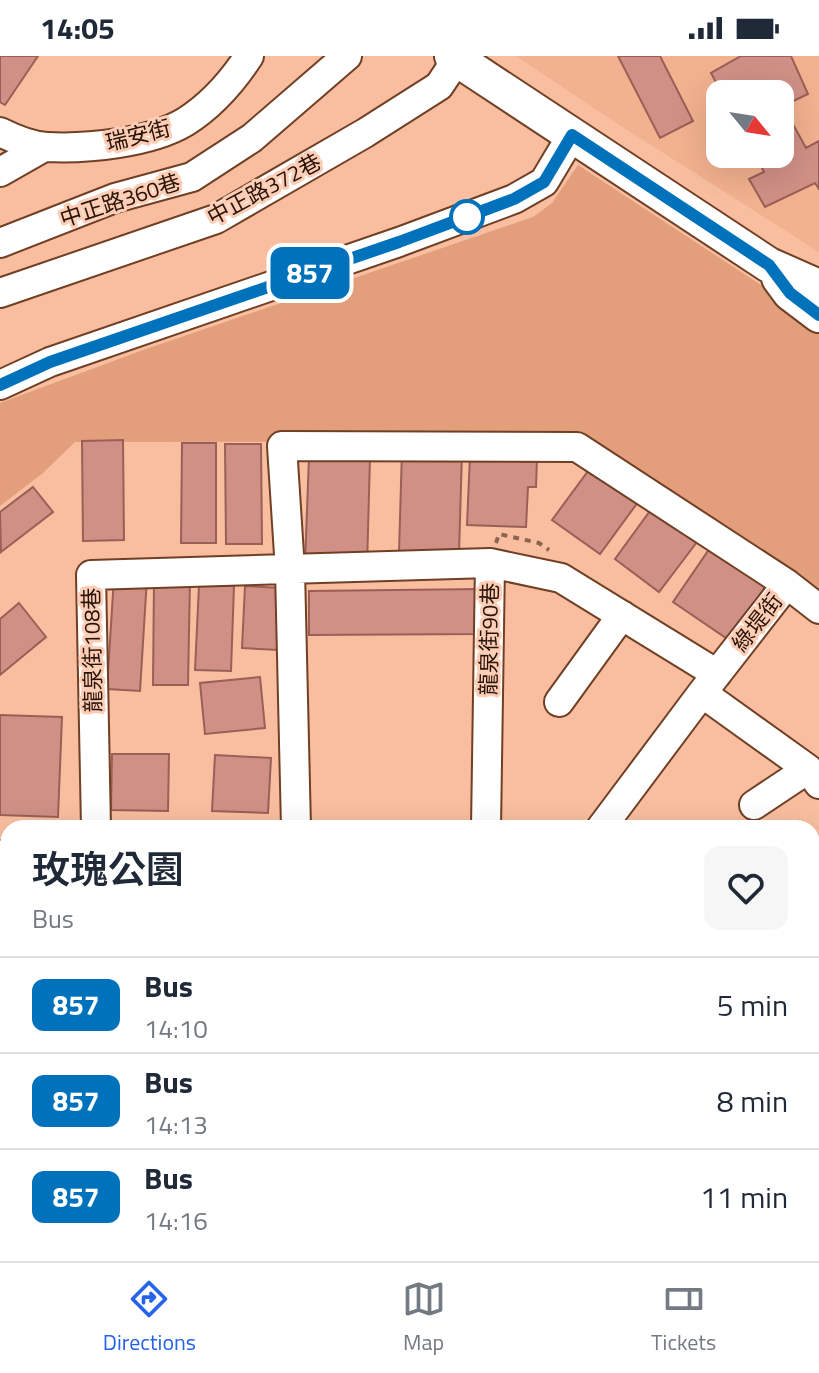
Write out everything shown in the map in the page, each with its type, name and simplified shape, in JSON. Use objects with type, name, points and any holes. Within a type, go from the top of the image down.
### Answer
[{"type":"main road","points":[[455,58],[769,265],[819,287]]},
{"type":"main road","points":[[769,265],[790,293],[819,315]]},
{"type":"street","name":"瑞安街","points":[[0,132],[44,147],[102,145],[149,136],[183,123],[209,104],[235,77],[249,56]]},
{"type":"street","name":"中正路360巷","points":[[0,243],[115,198],[192,177],[252,138],[347,56]]},
{"type":"street","name":"中正路372巷","points":[[0,293],[216,219],[365,133],[439,86],[455,58]]},
{"type":"street","points":[[0,385],[50,362],[399,242],[514,199],[544,182],[572,135]]},
{"type":"street","points":[[0,172],[44,147]]},
{"type":"street","points":[[296,820],[290,570],[282,446],[577,447],[787,584]]},
{"type":"street","name":"龍泉街108巷","points":[[96,820],[91,575],[490,563]]},
{"type":"street","name":"龍泉街90巷","points":[[486,820],[490,563],[561,578],[622,615],[709,683],[814,776]]},
{"type":"street","name":"綠堤街","points":[[607,820],[787,584],[819,609]]},
{"type":"street","points":[[559,702],[622,615]]},
{"type":"street","points":[[754,805],[814,776]]},
{"type":"shaded area","points":[[516,56],[819,56],[819,252],[610,119]]},
{"type":"shaded area","points":[[578,165],[819,323],[819,592],[577,441],[75,442],[43,473],[0,506],[0,403],[143,350],[533,217],[552,203]]},
{"type":"building","points":[[0,56],[38,56],[5,105],[0,102]]},
{"type":"building","points":[[618,56],[660,56],[693,121],[660,138]]},
{"type":"building","points":[[741,56],[791,56],[808,94],[794,101],[794,80],[715,80],[711,73]]},
{"type":"building","points":[[794,126],[806,148],[819,141],[819,189],[815,183],[765,207],[749,179],[764,172],[762,168],[794,168]]},
{"type":"building","points":[[123,440],[124,540],[83,541],[82,441]]},
{"type":"building","points":[[182,443],[216,443],[216,543],[181,543]]},
{"type":"building","points":[[225,444],[261,444],[262,544],[226,544]]},
{"type":"building","points":[[402,450],[462,452],[459,554],[399,552]]},
{"type":"building","points":[[470,455],[537,458],[536,487],[528,487],[526,527],[467,525]]},
{"type":"building","points":[[309,456],[370,458],[367,567],[305,565]]},
{"type":"building","points":[[594,463],[641,498],[600,554],[552,520]]},
{"type":"building","points":[[33,487],[53,512],[1,552],[0,512]]},
{"type":"building","points":[[655,504],[700,538],[659,592],[615,559]]},
{"type":"building","points":[[710,548],[766,586],[729,640],[673,602]]},
{"type":"building","points":[[114,577],[147,578],[140,691],[107,689]]},
{"type":"building","points":[[154,580],[190,580],[188,685],[153,685]]},
{"type":"building","points":[[199,585],[234,586],[231,671],[195,670]]},
{"type":"building","points":[[245,586],[281,588],[278,650],[242,648]]},
{"type":"building","points":[[480,589],[480,634],[309,635],[309,591]]},
{"type":"building","points":[[19,603],[46,637],[0,675],[0,619]]},
{"type":"building","points":[[260,677],[265,728],[205,734],[200,683]]},
{"type":"building","points":[[0,715],[62,717],[58,817],[0,815]]},
{"type":"building","points":[[112,754],[169,754],[168,811],[111,810]]},
{"type":"building","points":[[215,755],[271,758],[268,813],[212,811]]},
{"type":"bus line","name":"857","points":[[0,385],[50,362],[399,242],[514,199],[544,182],[572,135],[769,265],[790,293],[819,315]]}]
